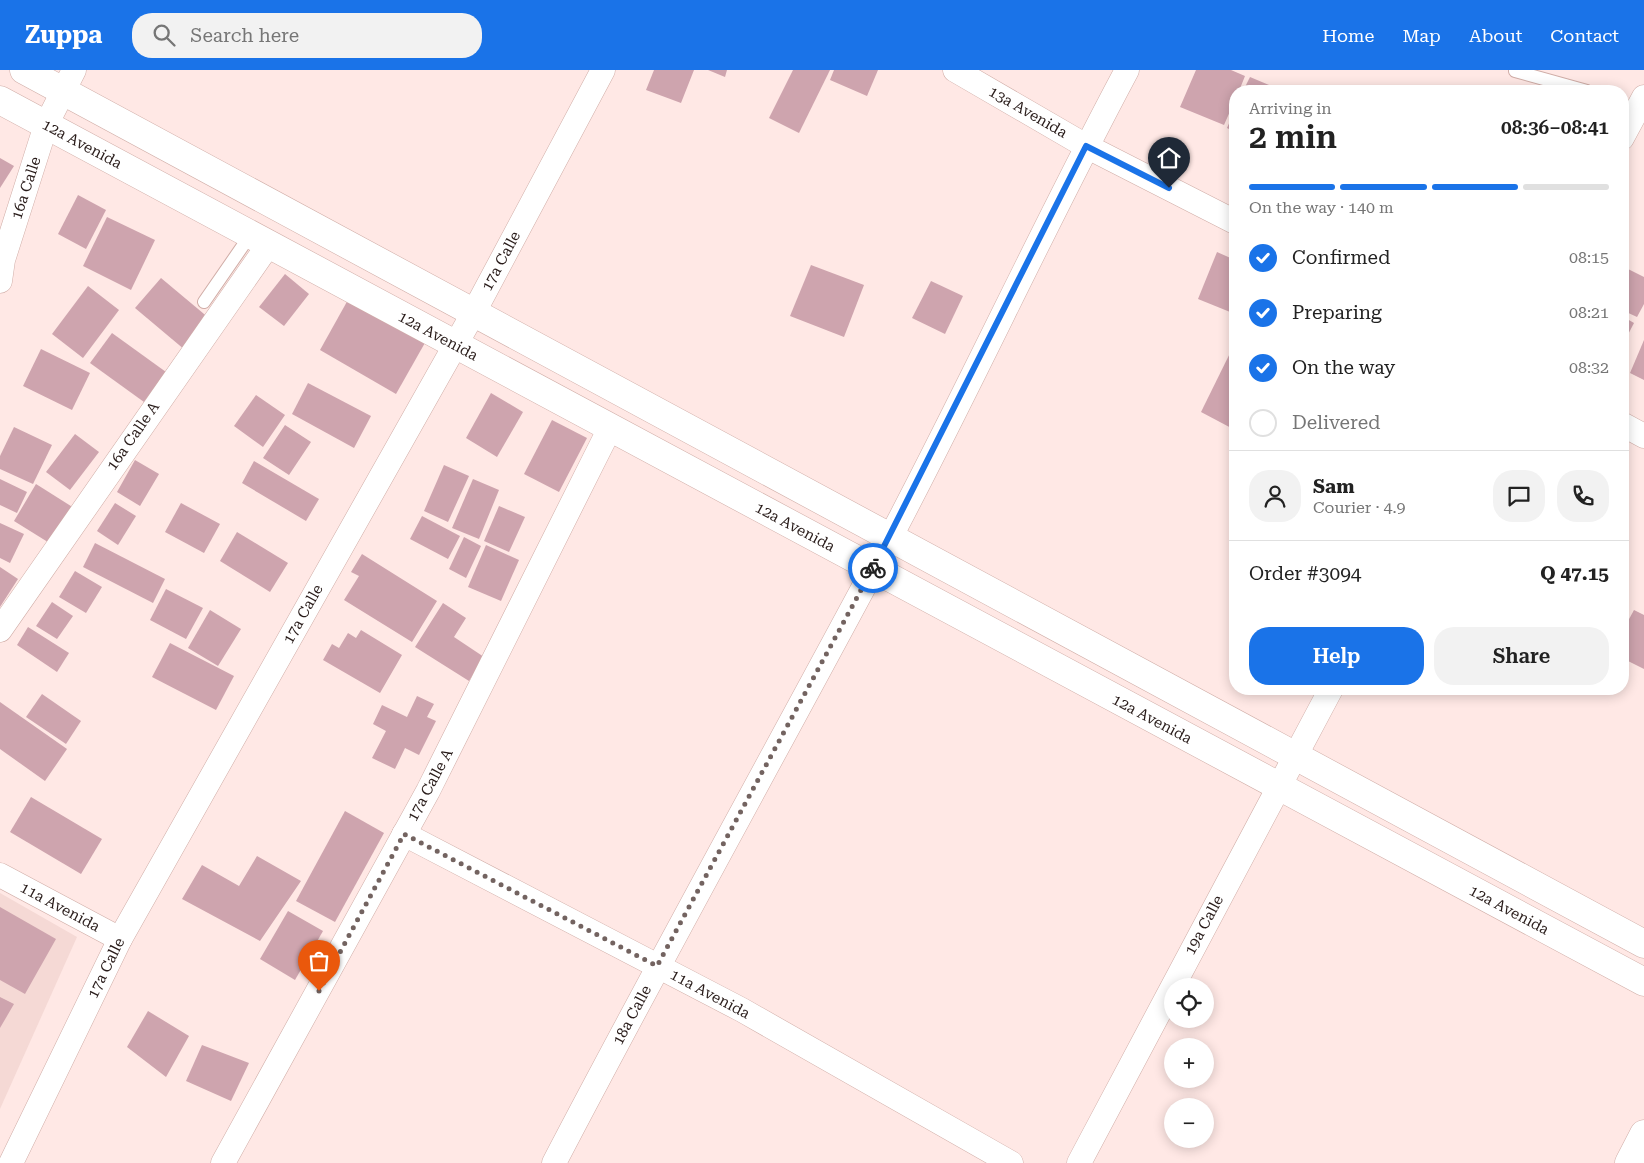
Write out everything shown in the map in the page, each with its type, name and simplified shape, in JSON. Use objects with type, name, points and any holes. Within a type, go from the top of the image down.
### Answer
[{"type":"main road","points":[[24,70],[68,81],[474,312],[1644,944]]},
{"type":"main road","name":"12a Avenida","points":[[0,100],[1644,982]]},
{"type":"main road","points":[[1629,1163],[1644,1134]]},
{"type":"street","name":"17a Calle","points":[[11,1163],[120,939],[474,312],[603,70]]},
{"type":"street","name":"13a Avenida","points":[[955,70],[1086,146],[1229,219]]},
{"type":"street","name":"18a Calle","points":[[554,1163],[657,966],[890,537],[1086,146],[1127,70]]},
{"type":"street","name":"16a Calle","points":[[0,281],[3,260],[46,125],[68,81]]},
{"type":"street","points":[[1629,119],[1634,105]]},
{"type":"street","name":"16a Calle A","points":[[0,630],[260,239]]},
{"type":"street","name":"17a Calle A","points":[[223,1163],[404,834],[610,428]]},
{"type":"street","points":[[1629,428],[1644,436]]},
{"type":"street","name":"19a Calle","points":[[1079,1163],[1294,755],[1328,695]]},
{"type":"street","name":"11a Avenida","points":[[404,834],[742,1010],[1011,1163]]},
{"type":"street","name":"11a Avenida","points":[[0,875],[120,939]]},
{"type":"lane","points":[[1515,71],[1566,85]]},
{"type":"lane","points":[[204,302],[260,239]]},
{"type":"shaded area","points":[[0,893],[77,937],[0,1109]]},
{"type":"building","points":[[654,70],[694,70],[681,103],[646,90]]},
{"type":"building","points":[[708,70],[727,70],[725,77]]},
{"type":"building","points":[[793,70],[830,70],[799,133],[769,118]]},
{"type":"building","points":[[834,70],[878,70],[867,96],[830,80]]},
{"type":"building","points":[[1196,70],[1231,70],[1245,76],[1241,85],[1229,85],[1229,114],[1224,125],[1180,107]]},
{"type":"building","points":[[1250,77],[1269,85],[1246,85]]},
{"type":"building","points":[[0,158],[14,166],[0,188]]},
{"type":"building","points":[[78,195],[106,210],[86,249],[58,234]]},
{"type":"building","points":[[107,217],[155,240],[131,290],[83,266]]},
{"type":"building","points":[[1217,252],[1229,257],[1229,312],[1198,299]]},
{"type":"building","points":[[811,265],[864,285],[844,337],[790,316]]},
{"type":"building","points":[[1629,270],[1644,277],[1644,304],[1637,317],[1629,313]]},
{"type":"building","points":[[285,274],[309,294],[284,326],[259,307]]},
{"type":"building","points":[[161,278],[210,319],[185,350],[135,308]]},
{"type":"building","points":[[931,281],[963,296],[945,334],[912,318]]},
{"type":"building","points":[[88,286],[119,310],[83,358],[52,334]]},
{"type":"building","points":[[349,298],[426,341],[396,394],[320,350]]},
{"type":"building","points":[[1629,320],[1634,323],[1629,333]]},
{"type":"building","points":[[112,333],[166,372],[144,402],[90,363]]},
{"type":"building","points":[[1644,340],[1644,380],[1630,373]]},
{"type":"building","points":[[41,349],[90,373],[72,410],[23,386]]},
{"type":"building","points":[[1229,355],[1229,427],[1201,412]]},
{"type":"building","points":[[308,383],[371,416],[354,448],[292,414]]},
{"type":"building","points":[[491,393],[523,412],[497,457],[466,438]]},
{"type":"building","points":[[256,395],[285,415],[263,447],[234,426]]},
{"type":"building","points":[[552,420],[587,438],[559,492],[524,474]]},
{"type":"building","points":[[285,425],[311,442],[289,475],[263,458]]},
{"type":"building","points":[[14,427],[52,445],[33,484],[0,469],[0,456]]},
{"type":"building","points":[[75,434],[99,452],[70,490],[46,472]]},
{"type":"building","points":[[135,460],[159,474],[140,506],[117,492]]},
{"type":"building","points":[[254,461],[319,499],[306,521],[242,483]]},
{"type":"building","points":[[444,465],[469,476],[448,522],[424,511]]},
{"type":"building","points":[[0,479],[27,492],[17,513],[0,505]]},
{"type":"building","points":[[473,479],[499,490],[479,539],[452,528]]},
{"type":"building","points":[[36,484],[74,508],[51,544],[14,521]]},
{"type":"building","points":[[115,503],[136,516],[118,545],[97,531]]},
{"type":"building","points":[[181,503],[220,524],[204,553],[165,532]]},
{"type":"building","points":[[499,506],[525,517],[509,552],[484,541]]},
{"type":"building","points":[[422,516],[460,536],[448,559],[410,539]]},
{"type":"building","points":[[0,523],[24,534],[10,563],[0,558]]},
{"type":"building","points":[[237,532],[288,563],[270,592],[220,561]]},
{"type":"building","points":[[464,537],[481,546],[466,578],[449,569]]},
{"type":"building","points":[[95,543],[165,579],[153,603],[83,567]]},
{"type":"building","points":[[486,545],[519,560],[501,601],[468,587]]},
{"type":"building","points":[[362,554],[437,601],[412,642],[344,600],[359,576],[351,572]]},
{"type":"building","points":[[0,567],[18,579],[0,607]]},
{"type":"building","points":[[75,571],[102,587],[86,613],[59,597]]},
{"type":"building","points":[[166,589],[203,608],[186,639],[150,620]]},
{"type":"building","points":[[52,602],[73,616],[57,639],[36,626]]},
{"type":"building","points":[[443,603],[466,618],[454,637],[484,657],[469,681],[415,647]]},
{"type":"building","points":[[210,610],[241,629],[218,666],[188,648]]},
{"type":"building","points":[[1634,610],[1644,615],[1644,669],[1629,662],[1629,619]]},
{"type":"building","points":[[28,627],[69,653],[57,672],[17,645]]},
{"type":"building","points":[[361,630],[402,655],[380,693],[323,660],[332,644],[339,648],[348,633],[356,638]]},
{"type":"building","points":[[170,643],[234,676],[216,710],[152,677]]},
{"type":"building","points":[[42,694],[81,721],[66,744],[26,717]]},
{"type":"building","points":[[417,696],[434,704],[427,717],[436,721],[419,755],[405,748],[395,769],[372,758],[386,731],[373,724],[382,705],[407,717]]},
{"type":"building","points":[[0,702],[67,749],[45,781],[0,749]]},
{"type":"building","points":[[31,797],[102,839],[81,874],[10,832]]},
{"type":"building","points":[[345,811],[384,833],[335,922],[296,901]]},
{"type":"building","points":[[257,856],[301,881],[260,941],[182,899],[202,865],[239,886]]},
{"type":"building","points":[[0,907],[56,939],[25,994],[0,980]]},
{"type":"building","points":[[288,911],[323,931],[295,980],[260,959]]},
{"type":"building","points":[[0,997],[14,1004],[0,1028]]},
{"type":"building","points":[[148,1011],[189,1036],[166,1077],[127,1047]]},
{"type":"building","points":[[202,1045],[249,1063],[231,1101],[186,1081]]},
{"type":"way so far","points":[[319,991],[404,834],[657,966],[873,568]]},
{"type":"route","points":[[873,568],[1086,146],[1169,188]]}]
